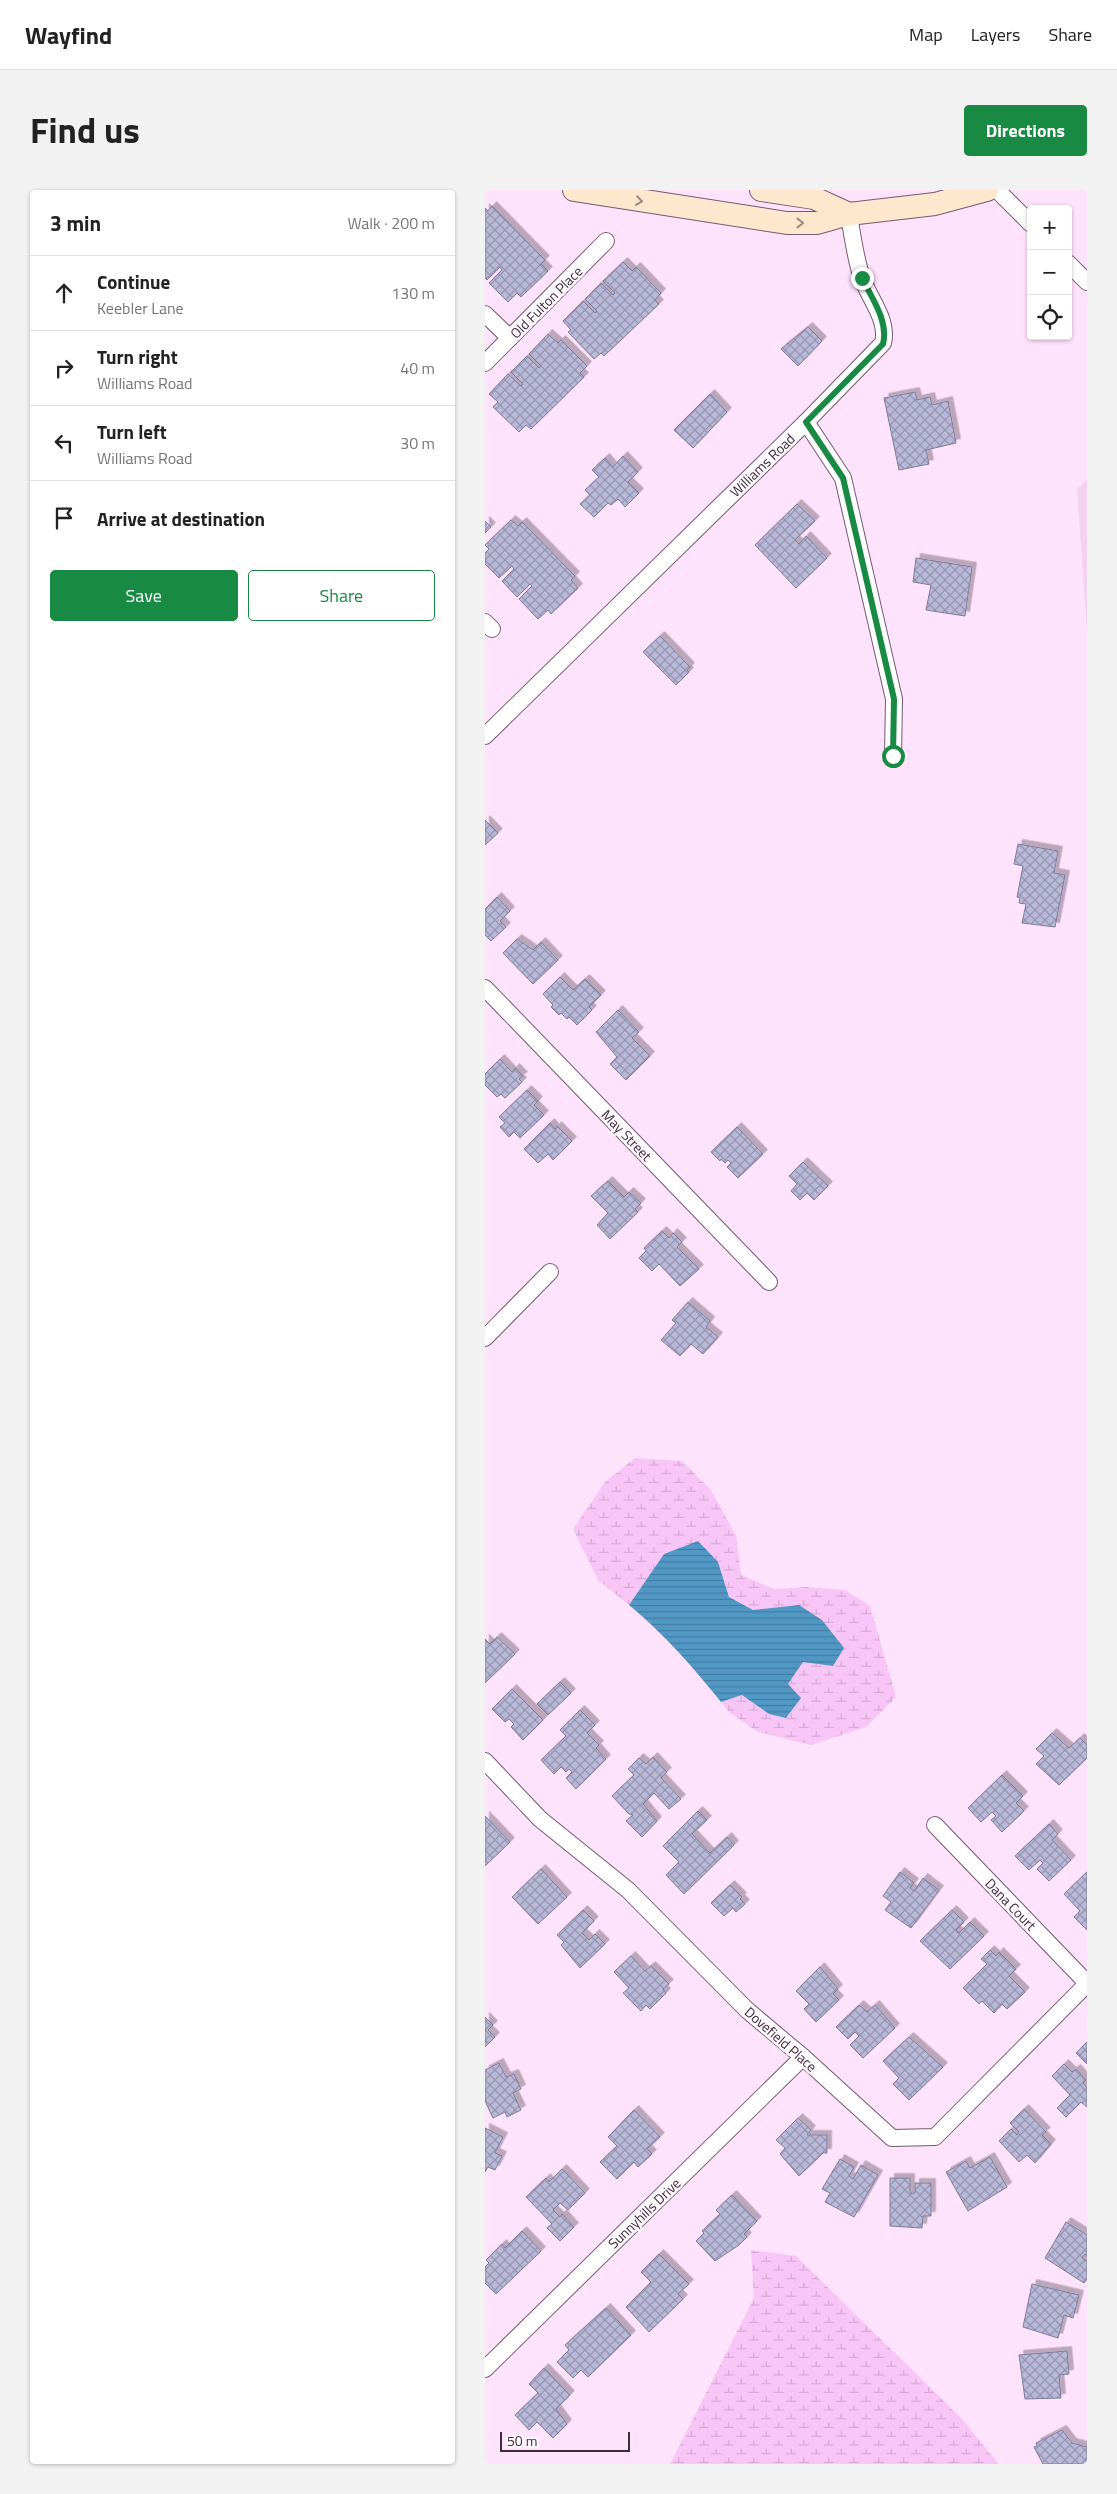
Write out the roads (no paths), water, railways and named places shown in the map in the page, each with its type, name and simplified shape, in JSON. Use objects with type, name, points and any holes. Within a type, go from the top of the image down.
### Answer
[{"type":"street","points":[[573,190],[787,223],[817,223],[849,214],[935,204],[987,190]]},
{"type":"street","points":[[761,190],[814,198],[849,214]]},
{"type":"street","points":[[997,190],[1027,220]]},
{"type":"street","name":"Williams Road","points":[[485,736],[806,422],[883,344],[885,334],[881,316],[862,278],[855,252],[849,214]]},
{"type":"street","name":"Old Fulton Place","points":[[485,363],[606,241]]},
{"type":"street","points":[[1072,267],[1087,282]]},
{"type":"street","points":[[485,314],[511,338]]},
{"type":"street","points":[[806,422],[843,478],[894,699],[893,756]]},
{"type":"street","name":"May Street","points":[[485,988],[769,1282]]},
{"type":"street","points":[[485,1338],[550,1272]]},
{"type":"street","name":"Dovefield Place","points":[[485,1761],[540,1819],[628,1890],[747,2010],[803,2057],[892,2138],[935,2137],[1087,1984]]},
{"type":"street","name":"Dana Court","points":[[935,1825],[1087,1984]]},
{"type":"street","name":"Sunnyhills Drive","points":[[485,2369],[803,2057]]},
{"type":"water","points":[[698,1541],[718,1562],[729,1597],[753,1610],[799,1605],[822,1620],[844,1648],[833,1666],[803,1662],[788,1684],[801,1698],[786,1718],[769,1714],[742,1695],[721,1702],[678,1651],[629,1605],[664,1554]]}]
